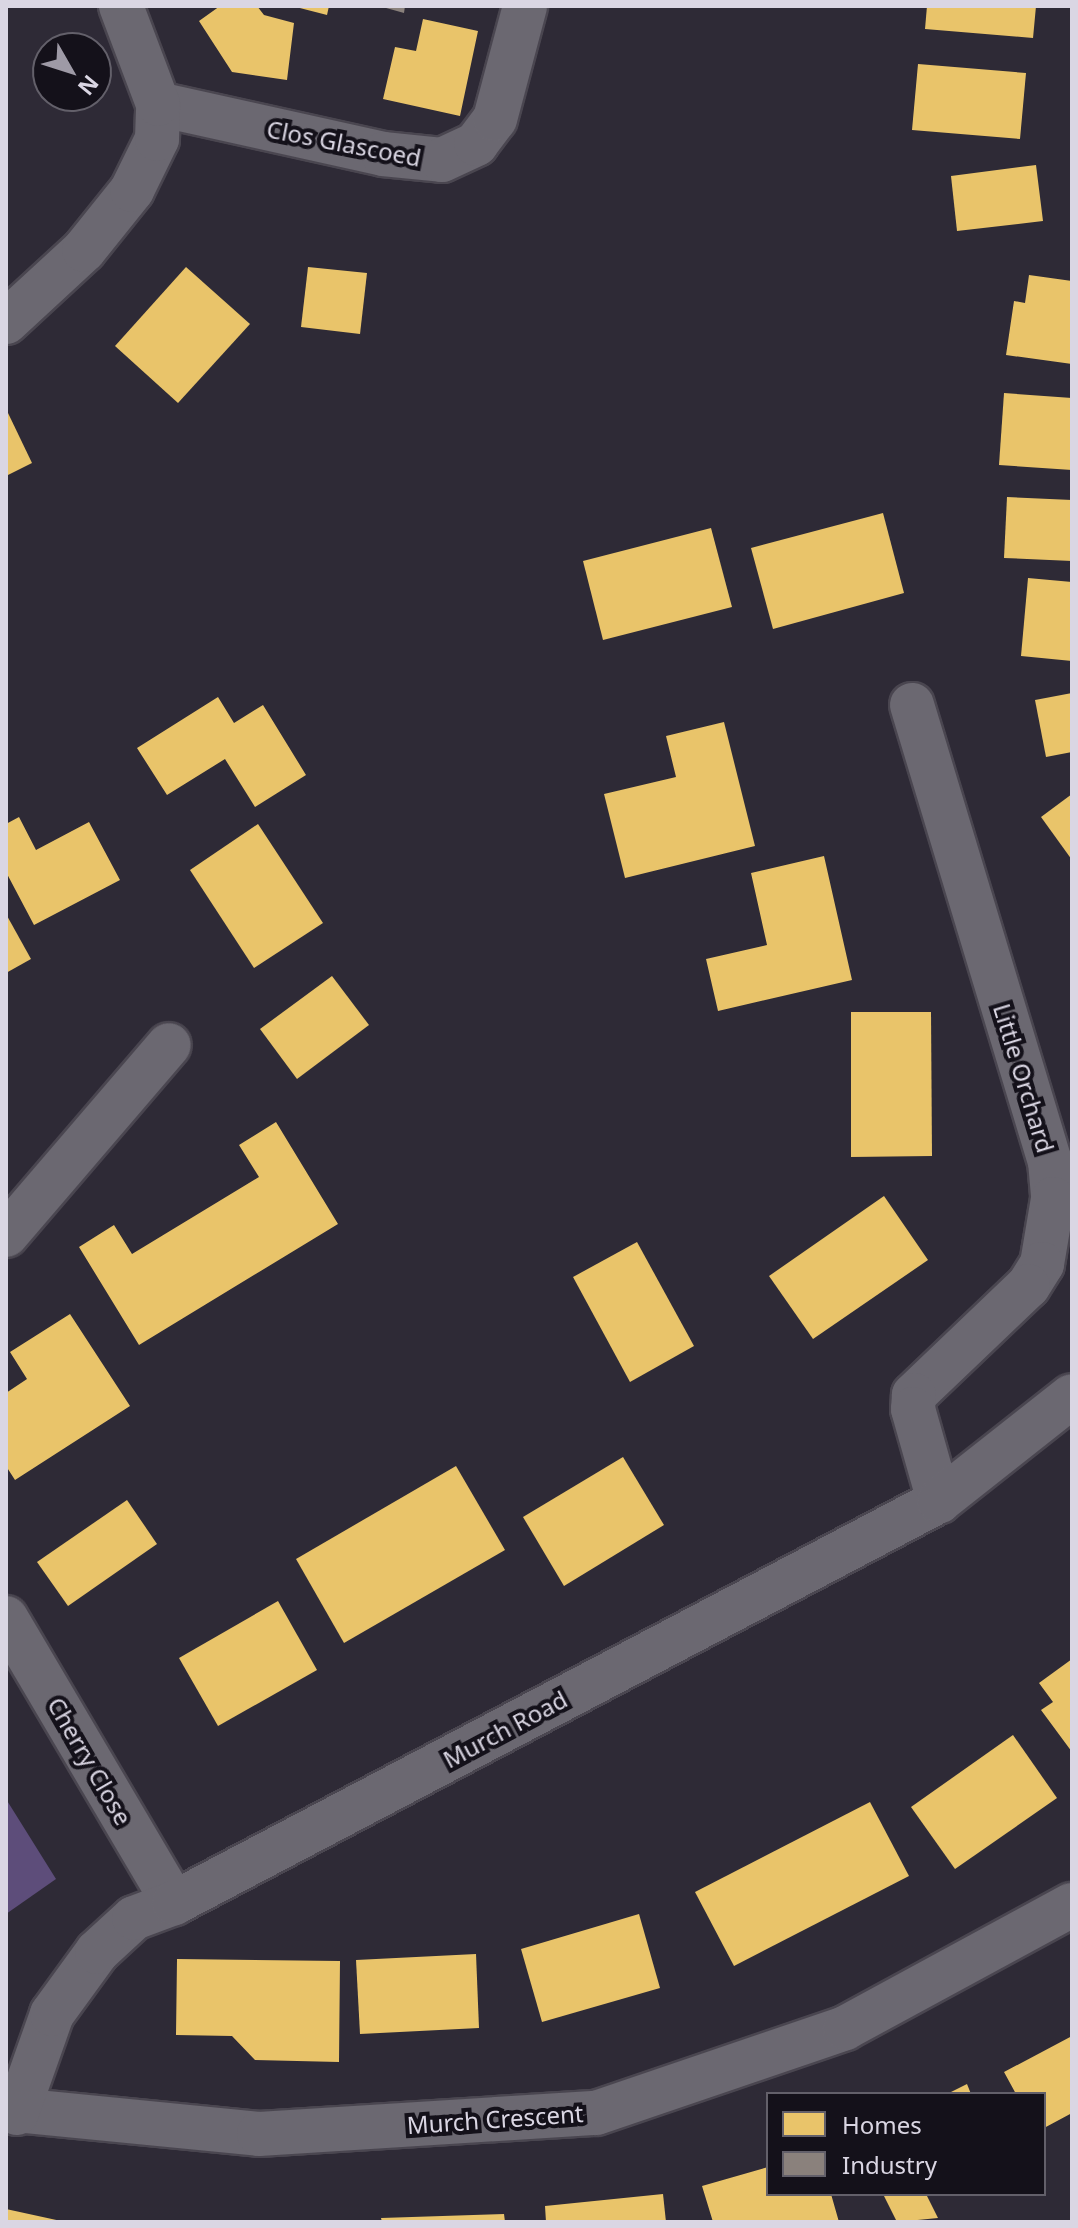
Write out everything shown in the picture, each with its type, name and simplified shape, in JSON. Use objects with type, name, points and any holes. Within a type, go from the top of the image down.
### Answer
[{"type":"street","points":[[6,322],[84,250],[132,190],[157,139],[158,104],[121,6]]},
{"type":"street","name":"Clos Glascoed","points":[[158,104],[383,154],[442,160],[476,144],[495,119],[525,6]]},
{"type":"street","name":"Little Orchard","points":[[912,705],[1050,1161],[1053,1199],[1042,1264],[1028,1286],[914,1395],[913,1409],[939,1501]]},
{"type":"street","points":[[6,1235],[169,1045]]},
{"type":"street","name":"Murch Road","points":[[12,2111],[52,2014],[97,1952],[134,1918],[174,1903],[939,1501],[1072,1396]]},
{"type":"street","name":"Cherry Close","points":[[6,1618],[174,1903]]},
{"type":"street","name":"Murch Crescent","points":[[12,2111],[259,2134],[596,2113],[845,2028],[1072,1905]]},
{"type":"shaded area","points":[[6,1799],[56,1879],[6,1914]]},
{"type":"building: Homes","points":[[220,6],[257,6],[264,15],[294,23],[287,80],[232,72],[199,21]]},
{"type":"building: Homes","points":[[292,6],[329,6],[327,15]]},
{"type":"building: Homes","points":[[927,6],[1036,6],[1033,38],[925,29]]},
{"type":"building: Homes","points":[[423,19],[478,31],[460,116],[383,99],[395,47],[416,51]]},
{"type":"building: Homes","points":[[918,64],[1026,73],[1020,139],[912,130]]},
{"type":"building: Homes","points":[[1036,165],[1043,221],[957,231],[951,176]]},
{"type":"building: Homes","points":[[186,267],[250,324],[178,403],[115,346]]},
{"type":"building: Homes","points":[[308,267],[367,273],[360,334],[301,327]]},
{"type":"building: Homes","points":[[1029,275],[1072,281],[1072,364],[1006,355],[1014,301],[1025,303]]},
{"type":"building: Homes","points":[[1004,393],[1072,398],[1072,470],[999,465]]},
{"type":"building: Homes","points":[[6,414],[32,463],[6,476]]},
{"type":"building: Homes","points":[[1007,497],[1072,500],[1072,561],[1004,558]]},
{"type":"building: Homes","points":[[883,513],[904,593],[773,629],[751,548]]},
{"type":"building: Homes","points":[[711,528],[732,607],[603,640],[583,561]]},
{"type":"building: Homes","points":[[1028,578],[1072,582],[1072,661],[1021,656]]},
{"type":"building: Homes","points":[[1072,693],[1072,752],[1046,757],[1035,700]]},
{"type":"building: Homes","points":[[218,697],[234,723],[263,705],[306,775],[255,807],[225,759],[167,795],[137,748]]},
{"type":"building: Homes","points":[[724,722],[755,846],[625,878],[604,794],[676,777],[666,736]]},
{"type":"building: Homes","points":[[1072,794],[1072,860],[1041,817]]},
{"type":"building: Homes","points":[[19,817],[36,850],[89,822],[120,880],[34,925],[6,872],[6,824]]},
{"type":"building: Homes","points":[[258,824],[323,923],[254,968],[190,870]]},
{"type":"building: Homes","points":[[824,856],[852,980],[718,1011],[706,959],[767,945],[751,873]]},
{"type":"building: Homes","points":[[6,914],[31,959],[6,973]]},
{"type":"building: Homes","points":[[332,976],[369,1025],[297,1079],[260,1029]]},
{"type":"building: Homes","points":[[851,1012],[931,1012],[932,1156],[851,1157]]},
{"type":"building: Homes","points":[[276,1122],[338,1224],[139,1345],[79,1247],[114,1225],[132,1254],[259,1177],[239,1145]]},
{"type":"building: Homes","points":[[884,1196],[928,1260],[813,1339],[769,1276]]},
{"type":"building: Homes","points":[[637,1242],[694,1346],[630,1382],[573,1277]]},
{"type":"building: Homes","points":[[70,1314],[130,1406],[15,1480],[6,1466],[6,1393],[27,1379],[10,1352]]},
{"type":"building: Homes","points":[[623,1457],[664,1525],[564,1586],[523,1517]]},
{"type":"building: Homes","points":[[456,1466],[505,1550],[344,1643],[296,1559]]},
{"type":"building: Homes","points":[[127,1500],[157,1544],[68,1606],[37,1562]]},
{"type":"building: Homes","points":[[278,1601],[317,1670],[218,1726],[179,1658]]},
{"type":"building: Homes","points":[[1072,1659],[1072,1752],[1041,1710],[1053,1702],[1039,1683]]},
{"type":"building: Homes","points":[[1013,1735],[1057,1798],[955,1869],[911,1807]]},
{"type":"building: Homes","points":[[870,1802],[909,1876],[734,1966],[695,1892]]},
{"type":"building: Homes","points":[[639,1914],[660,1988],[542,2022],[521,1949]]},
{"type":"building: Homes","points":[[476,1954],[479,2028],[360,2034],[356,1960]]},
{"type":"building: Homes","points":[[177,1959],[340,1961],[339,2062],[255,2060],[232,2036],[176,2035]]},
{"type":"building: Homes","points":[[1072,2036],[1072,2113],[1046,2127],[1046,2092],[1015,2092],[1004,2072]]},
{"type":"building: Homes","points":[[967,2084],[970,2092],[951,2092]]},
{"type":"building: Homes","points":[[766,2168],[766,2196],[832,2196],[839,2222],[713,2222],[702,2186]]},
{"type":"building: Homes","points":[[663,2194],[666,2222],[546,2222],[545,2206]]},
{"type":"building: Homes","points":[[884,2196],[927,2196],[938,2218],[897,2222]]},
{"type":"building: Homes","points":[[6,2209],[61,2221],[61,2222],[6,2222]]},
{"type":"building: Homes","points":[[504,2214],[505,2222],[382,2222],[381,2218]]},
{"type":"building: Industry","points":[[379,6],[405,6],[404,13]]}]
